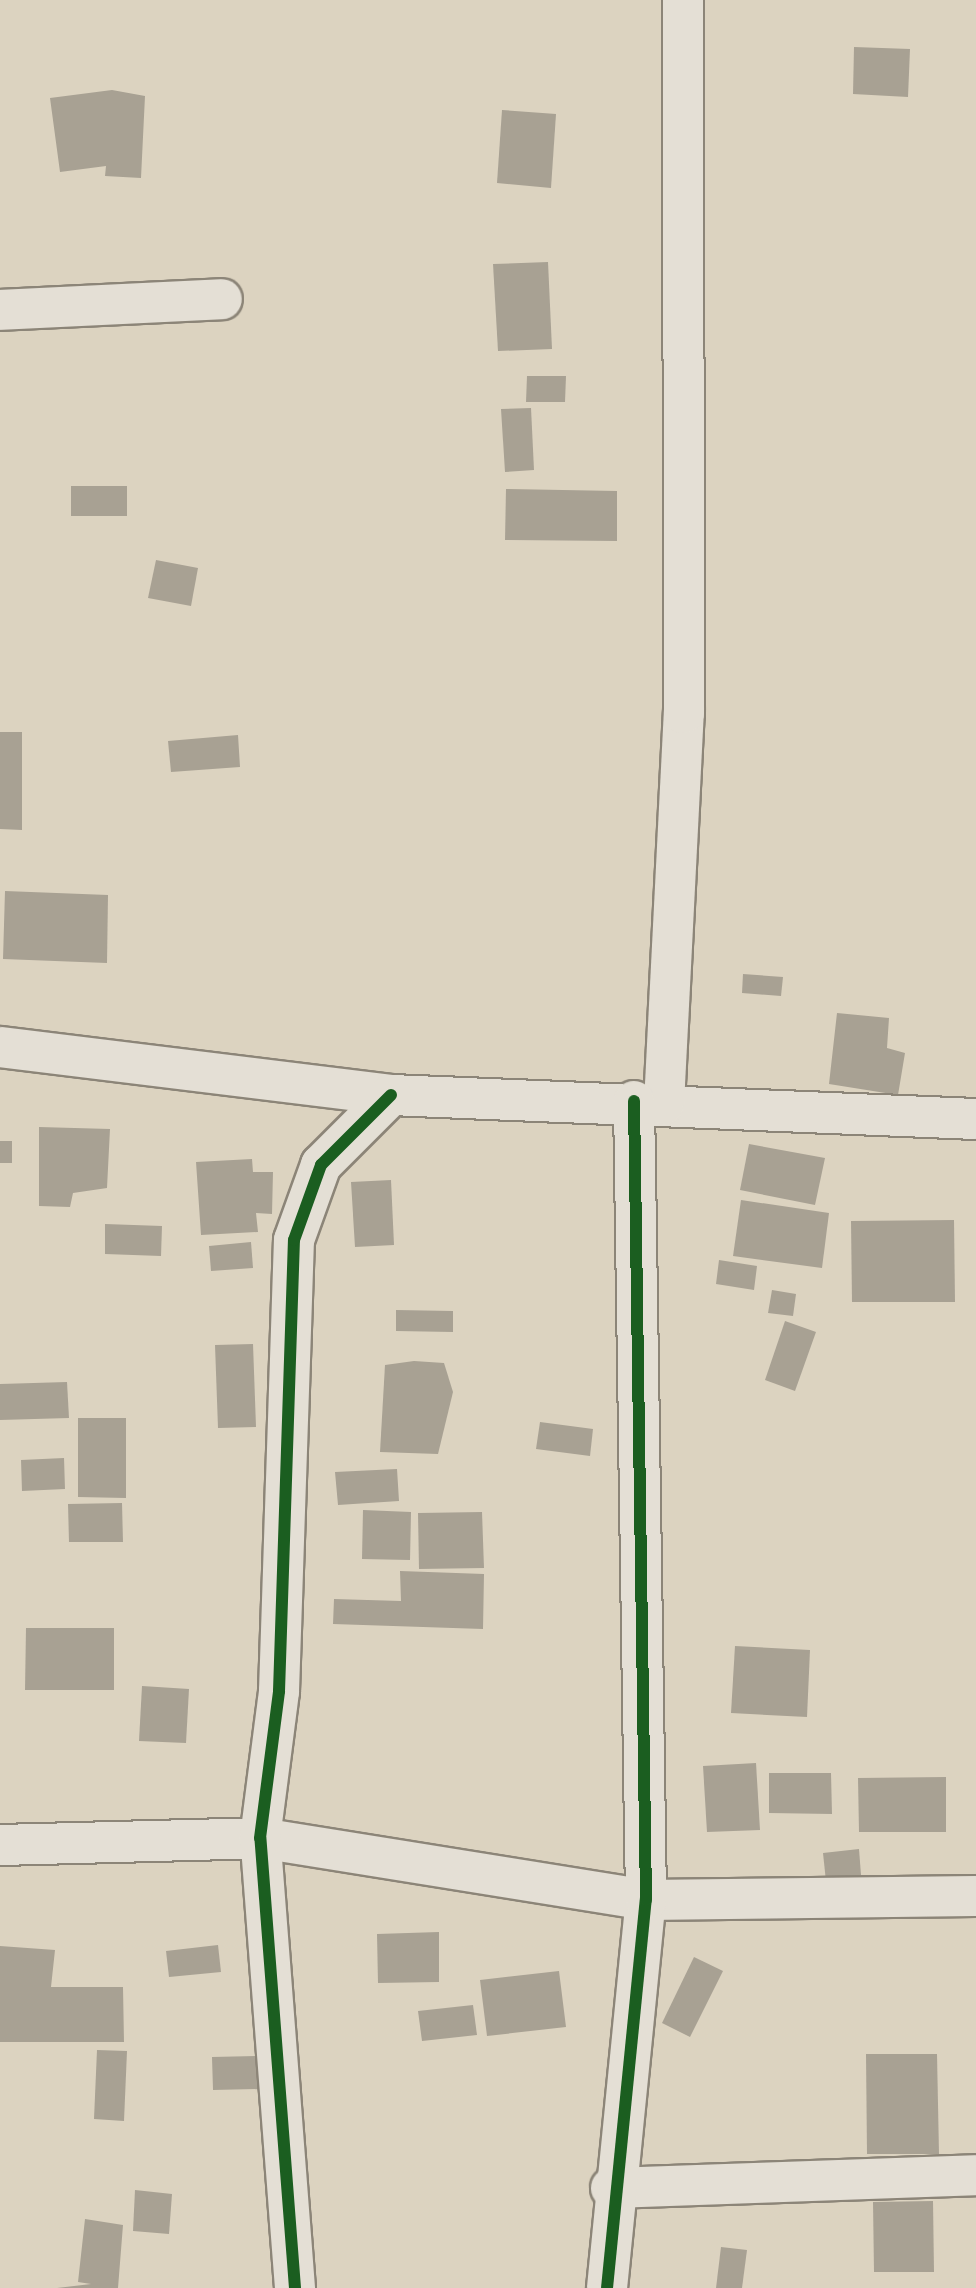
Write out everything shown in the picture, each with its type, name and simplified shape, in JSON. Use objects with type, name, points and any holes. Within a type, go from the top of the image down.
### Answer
[{"type":"street","points":[[607,2288],[612,2188],[646,1900],[649,1103],[684,713],[683,0]]},
{"type":"street","points":[[0,310],[222,299]]},
{"type":"street","points":[[0,1048],[391,1095],[976,1119]]},
{"type":"street","points":[[295,2288],[260,1838],[279,1691],[294,1240],[322,1166],[391,1095]]},
{"type":"street","points":[[0,1845],[260,1838],[646,1900],[976,1896]]},
{"type":"street","points":[[612,2188],[976,2175]]},
{"type":"building","points":[[854,47],[910,49],[908,97],[853,94]]},
{"type":"building","points":[[112,90],[145,96],[141,178],[105,176],[106,166],[60,172],[50,98]]},
{"type":"building","points":[[502,110],[556,114],[551,188],[497,183]]},
{"type":"building","points":[[548,262],[552,349],[498,351],[493,264]]},
{"type":"building","points":[[527,376],[566,376],[565,402],[526,402]]},
{"type":"building","points":[[531,408],[534,470],[505,472],[501,409]]},
{"type":"building","points":[[71,486],[127,486],[127,516],[71,516]]},
{"type":"building","points":[[506,489],[617,491],[617,541],[505,540]]},
{"type":"building","points":[[156,560],[198,568],[191,606],[148,598]]},
{"type":"building","points":[[0,732],[22,732],[22,830],[0,829]]},
{"type":"building","points":[[238,735],[240,767],[171,772],[168,741]]},
{"type":"building","points":[[5,891],[108,895],[107,963],[3,959]]},
{"type":"building","points":[[743,974],[783,977],[781,996],[742,993]]},
{"type":"building","points":[[837,1013],[889,1018],[887,1048],[905,1053],[898,1095],[829,1084]]},
{"type":"building","points":[[39,1127],[110,1129],[107,1188],[73,1193],[70,1207],[39,1206]]},
{"type":"building","points":[[0,1141],[12,1141],[12,1163],[0,1163]]},
{"type":"building","points":[[749,1144],[825,1158],[815,1205],[740,1190]]},
{"type":"building","points":[[252,1159],[253,1172],[273,1172],[272,1214],[256,1213],[258,1232],[201,1235],[196,1162]]},
{"type":"building","points":[[391,1180],[394,1245],[355,1247],[351,1182]]},
{"type":"building","points":[[741,1200],[829,1213],[822,1268],[733,1256]]},
{"type":"building","points":[[954,1220],[955,1302],[852,1302],[851,1221]]},
{"type":"building","points":[[105,1224],[162,1226],[161,1256],[105,1254]]},
{"type":"building","points":[[251,1242],[253,1268],[211,1271],[209,1246]]},
{"type":"building","points":[[719,1260],[757,1266],[754,1290],[716,1284]]},
{"type":"building","points":[[772,1290],[796,1294],[793,1316],[768,1313]]},
{"type":"building","points":[[396,1310],[453,1311],[453,1332],[396,1331]]},
{"type":"building","points":[[785,1321],[816,1332],[795,1391],[765,1380]]},
{"type":"building","points":[[253,1344],[256,1427],[218,1428],[215,1345]]},
{"type":"building","points":[[414,1361],[444,1363],[453,1392],[438,1454],[380,1452],[385,1365]]},
{"type":"building","points":[[67,1382],[69,1418],[0,1420],[0,1384]]},
{"type":"building","points":[[78,1418],[126,1418],[126,1498],[78,1497]]},
{"type":"building","points":[[540,1422],[593,1429],[590,1456],[536,1449]]},
{"type":"building","points":[[64,1458],[65,1489],[22,1491],[21,1460]]},
{"type":"building","points":[[397,1469],[399,1501],[338,1505],[335,1472]]},
{"type":"building","points":[[122,1503],[123,1542],[69,1542],[68,1504]]},
{"type":"building","points":[[363,1510],[411,1512],[410,1560],[362,1559]]},
{"type":"building","points":[[482,1512],[484,1568],[419,1569],[418,1513]]},
{"type":"building","points":[[400,1571],[484,1574],[483,1629],[333,1624],[334,1599],[401,1601]]},
{"type":"building","points":[[26,1628],[114,1628],[114,1690],[25,1690]]},
{"type":"building","points":[[735,1646],[810,1650],[807,1717],[731,1713]]},
{"type":"building","points":[[142,1686],[189,1689],[186,1743],[139,1741]]},
{"type":"building","points":[[756,1763],[760,1830],[707,1832],[703,1766]]},
{"type":"building","points":[[769,1773],[831,1773],[832,1814],[769,1813]]},
{"type":"building","points":[[946,1777],[946,1832],[859,1832],[858,1778]]},
{"type":"building","points":[[859,1849],[862,1888],[827,1891],[823,1853]]},
{"type":"building","points":[[439,1932],[439,1982],[378,1983],[377,1934]]},
{"type":"building","points":[[218,1945],[221,1972],[169,1977],[166,1951]]},
{"type":"building","points":[[0,1946],[55,1950],[51,1987],[123,1987],[124,2042],[0,2042]]},
{"type":"building","points":[[694,1957],[723,1971],[690,2037],[662,2023]]},
{"type":"building","points":[[559,1971],[566,2027],[487,2036],[480,1980]]},
{"type":"building","points":[[473,2005],[477,2035],[422,2041],[418,2011]]},
{"type":"building","points":[[97,2050],[127,2051],[124,2121],[94,2119]]},
{"type":"building","points":[[866,2054],[937,2054],[939,2154],[867,2154]]},
{"type":"building","points":[[261,2056],[262,2089],[213,2090],[212,2057]]},
{"type":"building","points":[[135,2190],[172,2194],[169,2234],[133,2231]]},
{"type":"building","points":[[933,2201],[934,2272],[874,2272],[873,2202]]},
{"type":"building","points":[[85,2219],[123,2225],[118,2288],[57,2288],[91,2284],[78,2282]]},
{"type":"building","points":[[721,2247],[747,2250],[742,2288],[716,2288]]},
{"type":"cycle path","points":[[295,2288],[260,1838],[279,1691],[294,1240],[321,1165],[391,1095]]},
{"type":"cycle path","points":[[607,2288],[646,1900],[634,1101]]}]
